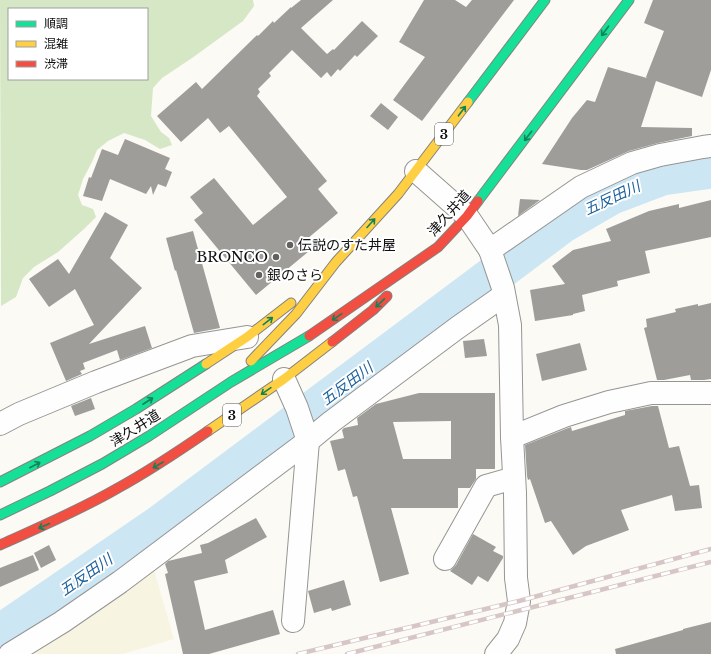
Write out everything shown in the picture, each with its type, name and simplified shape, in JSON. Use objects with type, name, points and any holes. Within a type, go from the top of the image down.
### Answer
[{"type":"main road","name":"津久井道","points":[[231,382],[296,314],[336,262],[398,194],[545,0]]},
{"type":"main road","name":"津久井道","points":[[0,515],[102,464],[149,436],[231,382],[312,334],[438,247],[467,216],[629,0]]},
{"type":"main road","name":"3","points":[[0,545],[64,516],[117,489],[169,458],[284,379],[373,310],[438,247]]},
{"type":"main road","name":"3","points":[[0,482],[90,436],[247,337],[291,303],[336,262]]},
{"type":"street","points":[[492,255],[581,187],[632,163],[660,155],[711,146]]},
{"type":"street","points":[[416,171],[467,216],[492,255],[504,291],[510,325],[516,578],[519,601],[515,623],[508,639],[496,654]]},
{"type":"street","points":[[10,654],[62,622],[120,582],[307,437],[331,422],[504,291]]},
{"type":"street","points":[[0,424],[19,414],[96,382],[192,346],[247,337]]},
{"type":"street","points":[[284,379],[297,408],[307,437],[293,621]]},
{"type":"street","points":[[512,437],[564,416],[609,402],[651,393],[711,393]]},
{"type":"street","points":[[445,559],[486,486],[514,478]]},
{"type":"shaded area","points":[[154,570],[174,639],[123,654],[35,654],[32,649]]},
{"type":"green space","points":[[0,0],[253,0],[254,6],[243,21],[162,78],[153,88],[151,116],[161,132],[169,138],[172,145],[160,149],[145,140],[124,133],[108,141],[97,150],[83,179],[78,195],[82,205],[93,209],[96,217],[58,252],[34,267],[23,278],[16,297],[1,306]]},
{"type":"building","points":[[301,0],[333,0],[301,28],[327,54],[333,49],[334,50],[362,21],[378,36],[357,57],[355,55],[340,71],[338,69],[331,77],[327,72],[321,78],[292,50],[269,73],[271,76],[258,89],[260,92],[257,96],[327,181],[318,189],[338,213],[307,239],[314,247],[256,295],[194,220],[203,213],[190,197],[214,178],[253,225],[287,197],[229,126],[220,133],[208,118],[181,142],[157,116],[196,82],[202,89],[257,35],[258,36],[273,21],[274,23]]},
{"type":"building","points":[[424,0],[455,0],[466,7],[472,0],[514,0],[422,121],[393,100],[425,57],[399,42]]},
{"type":"building","points":[[653,0],[711,0],[711,70],[702,97],[656,81],[641,127],[692,128],[692,136],[629,151],[587,170],[542,164],[572,118],[587,100],[595,102],[608,67],[647,78],[646,77],[664,31],[644,23]]},
{"type":"building","points":[[381,103],[398,117],[388,130],[370,116]]},
{"type":"building","points":[[125,139],[170,158],[165,169],[172,172],[166,187],[158,184],[153,195],[151,186],[146,194],[110,179],[102,201],[83,196],[89,177],[91,178],[102,149],[118,155]]},
{"type":"building","points":[[520,199],[540,200],[518,216]]},
{"type":"building","points":[[711,200],[711,237],[645,251],[650,273],[617,281],[618,286],[582,295],[585,311],[573,315],[535,321],[530,290],[565,284],[552,266],[573,250],[611,241],[606,229],[649,211],[679,204],[679,208]]},
{"type":"building","points":[[105,212],[128,225],[110,258],[142,288],[89,344],[145,326],[152,348],[120,360],[117,350],[83,363],[85,369],[80,371],[82,374],[66,381],[50,343],[94,325],[75,289],[49,307],[29,279],[58,259],[69,274]]},
{"type":"building","points":[[193,231],[220,328],[194,333],[166,238]]},
{"type":"building","points":[[711,303],[711,379],[691,380],[690,375],[657,380],[644,328],[647,327],[646,319],[676,312],[675,309]]},
{"type":"building","points":[[484,339],[487,356],[465,358],[463,341]]},
{"type":"building","points":[[580,343],[587,370],[542,381],[536,354]]},
{"type":"building","points":[[419,393],[495,393],[495,469],[476,469],[476,479],[470,488],[458,488],[458,508],[391,508],[409,574],[380,582],[357,496],[353,497],[345,469],[338,471],[330,441],[344,438],[342,430],[344,428],[358,425],[357,418],[376,404]],"holes":[[[451,421],[451,459],[403,459],[393,422]]]},
{"type":"building","points":[[91,398],[95,409],[75,416],[71,406]]},
{"type":"building","points":[[658,406],[669,448],[679,446],[690,486],[699,485],[702,508],[675,511],[672,495],[621,510],[629,530],[586,546],[573,555],[551,521],[545,523],[530,479],[528,480],[525,445],[571,427],[572,431],[625,415],[625,411]]},
{"type":"building","points":[[256,518],[267,537],[225,560],[228,573],[194,581],[205,630],[273,610],[280,634],[209,654],[183,654],[165,574],[168,573],[165,564],[168,561],[202,553],[200,545],[208,543]]},
{"type":"building","points":[[473,534],[496,547],[493,551],[503,556],[503,558],[488,582],[478,576],[472,585],[450,571],[456,565]]},
{"type":"building","points":[[49,545],[56,560],[41,568],[34,553]]},
{"type":"building","points":[[33,555],[39,570],[0,587],[0,568]]},
{"type":"building","points":[[344,580],[351,605],[332,611],[331,608],[314,613],[308,591]]},
{"type":"building","points":[[711,622],[711,654],[616,654],[615,649]]},
{"type":"waterway","name":"五反田川","points":[[0,634],[159,525],[562,224],[612,195],[662,176],[711,169]]},
{"type":"railway","points":[[298,654],[519,601],[711,549]]},
{"type":"railway","points":[[347,654],[711,562]]},
{"type":"traffic: fast","points":[[468,102],[545,0]]},
{"type":"traffic: fast","points":[[478,201],[629,0]]},
{"type":"traffic: fast","points":[[0,515],[102,464],[149,436],[231,382],[309,336]]},
{"type":"traffic: fast","points":[[0,482],[90,436],[136,409],[206,364]]},
{"type":"traffic: slow","points":[[251,361],[296,314],[336,262],[398,194],[468,102]]},
{"type":"traffic: slow","points":[[206,364],[247,337],[291,303]]},
{"type":"traffic: slow","points":[[208,431],[284,379],[332,342]]},
{"type":"traffic: jam","points":[[309,336],[438,247],[467,216],[478,201]]},
{"type":"traffic: jam","points":[[332,342],[373,310],[387,296]]},
{"type":"traffic: jam","points":[[0,545],[104,496],[152,468],[208,431]]},
{"type":"place","name":"伝説のすた丼屋","points":[[290,245]]},
{"type":"place","name":"BRONCO","points":[[276,257]]},
{"type":"place","name":"銀のさら","points":[[259,275]]}]
